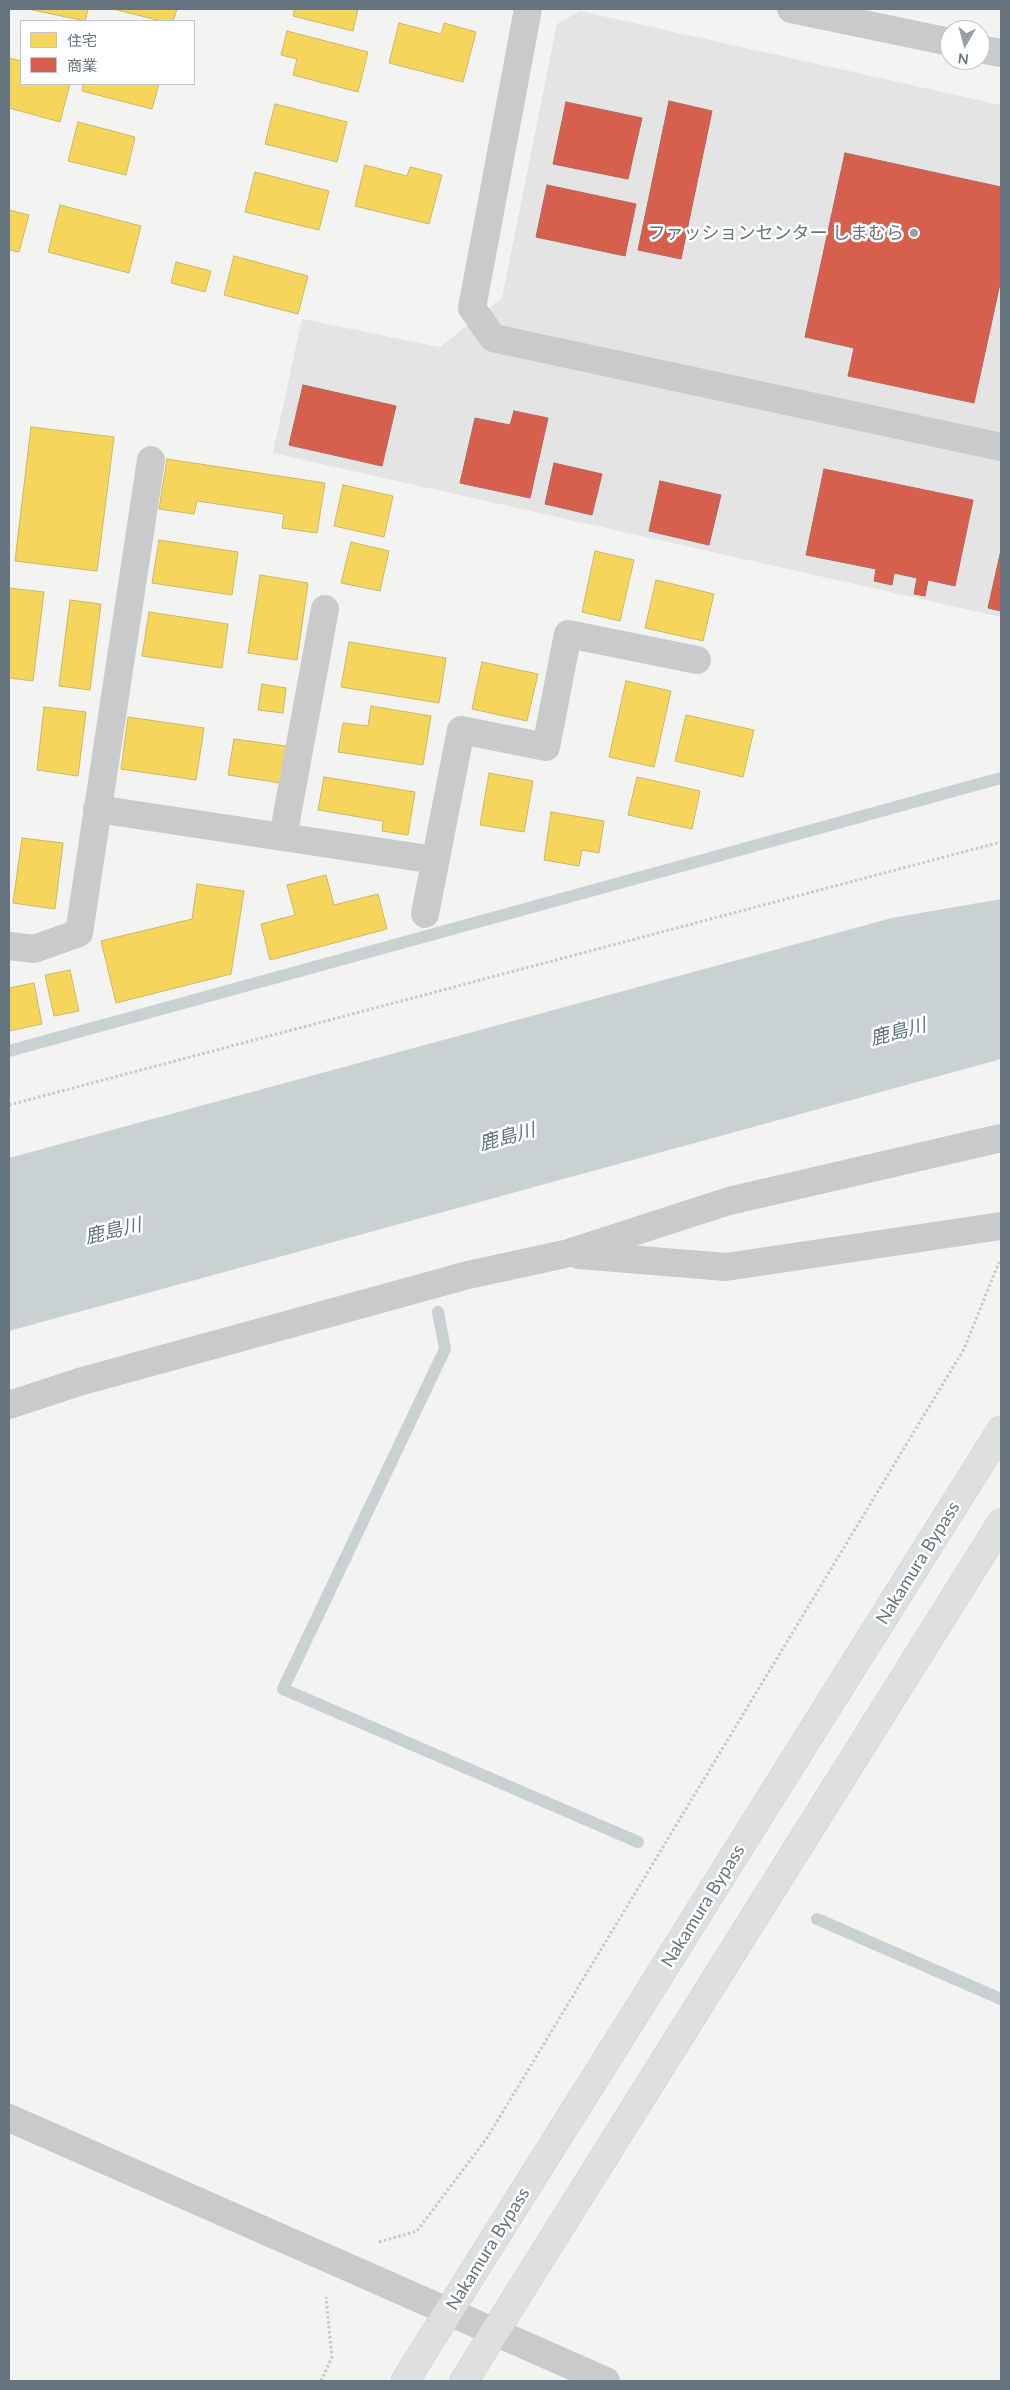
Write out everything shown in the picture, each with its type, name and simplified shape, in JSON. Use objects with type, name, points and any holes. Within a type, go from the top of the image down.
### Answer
[{"type":"highway","name":"Nakamura Bypass","points":[[405,2381],[1001,1430]]},
{"type":"highway","points":[[464,2381],[1001,1523]]},
{"type":"street","points":[[528,9],[472,308],[494,338],[1001,446]]},
{"type":"street","points":[[792,9],[870,17],[940,39]]},
{"type":"street","points":[[9,946],[34,949],[79,933],[150,460]]},
{"type":"street","points":[[283,837],[325,609]]},
{"type":"street","points":[[424,914],[461,730],[546,747],[568,634],[697,660]]},
{"type":"street","points":[[97,809],[435,860]]},
{"type":"street","points":[[9,1405],[79,1382],[468,1274],[565,1254],[729,1201],[1001,1138]]},
{"type":"street","points":[[565,1254],[726,1267],[1001,1226]]},
{"type":"street","points":[[9,2118],[326,2256],[606,2381]]},
{"type":"path","points":[[9,1105],[1001,842]]},
{"type":"path","points":[[321,2381],[332,2357],[330,2314],[324,2282],[326,2256],[417,2231],[487,2138],[964,1349],[1001,1257]]},
{"type":"shaded area","points":[[580,11],[1001,105],[1001,617],[273,453],[302,319],[440,347],[502,298],[557,24]]},
{"type":"water","name":"鹿島川","points":[[1001,899],[1001,1059],[9,1331],[9,1158],[892,918]]},
{"type":"building: 住宅","points":[[28,9],[88,9],[85,20]]},
{"type":"building: 住宅","points":[[113,9],[177,9],[173,20],[157,20]]},
{"type":"building: 住宅","points":[[295,9],[358,9],[353,31],[293,16]]},
{"type":"building: 住宅","points":[[399,23],[441,34],[444,23],[476,32],[463,82],[389,63]]},
{"type":"building: 住宅","points":[[287,31],[368,52],[358,92],[293,75],[297,59],[281,55]]},
{"type":"building: 住宅","points":[[9,58],[20,61],[20,85],[70,85],[60,122],[9,108]]},
{"type":"building: 住宅","points":[[83,85],[159,85],[152,109],[82,91]]},
{"type":"building: 住宅","points":[[275,104],[347,122],[337,162],[265,144]]},
{"type":"building: 住宅","points":[[78,122],[135,137],[126,175],[68,161]]},
{"type":"building: 住宅","points":[[365,165],[407,176],[410,167],[442,175],[429,224],[355,206]]},
{"type":"building: 住宅","points":[[255,172],[329,191],[319,230],[245,212]]},
{"type":"building: 住宅","points":[[60,205],[141,226],[129,273],[48,252]]},
{"type":"building: 住宅","points":[[9,210],[29,215],[19,252],[9,250]]},
{"type":"building: 住宅","points":[[234,256],[308,276],[298,314],[224,295]]},
{"type":"building: 住宅","points":[[176,262],[211,271],[205,292],[171,283]]},
{"type":"building: 住宅","points":[[31,427],[114,437],[97,571],[15,561]]},
{"type":"building: 住宅","points":[[167,459],[325,483],[317,533],[282,528],[284,514],[197,501],[194,514],[159,509]]},
{"type":"building: 住宅","points":[[343,485],[393,496],[384,537],[334,526]]},
{"type":"building: 住宅","points":[[159,540],[238,552],[232,595],[152,583]]},
{"type":"building: 住宅","points":[[351,542],[389,551],[380,591],[341,583]]},
{"type":"building: 住宅","points":[[595,551],[634,560],[620,621],[582,612]]},
{"type":"building: 住宅","points":[[260,575],[308,583],[297,660],[248,653]]},
{"type":"building: 住宅","points":[[656,580],[714,594],[703,641],[645,628]]},
{"type":"building: 住宅","points":[[9,588],[44,592],[33,681],[9,678]]},
{"type":"building: 住宅","points":[[70,600],[101,604],[90,690],[59,686]]},
{"type":"building: 住宅","points":[[149,612],[228,624],[222,668],[142,656]]},
{"type":"building: 住宅","points":[[349,642],[446,658],[439,703],[341,687]]},
{"type":"building: 住宅","points":[[482,662],[538,674],[527,721],[472,709]]},
{"type":"building: 住宅","points":[[626,681],[671,691],[654,767],[609,757]]},
{"type":"building: 住宅","points":[[262,684],[286,688],[283,713],[258,710]]},
{"type":"building: 住宅","points":[[371,706],[431,716],[423,765],[338,752],[343,723],[368,726]]},
{"type":"building: 住宅","points":[[44,707],[86,712],[78,776],[37,770]]},
{"type":"building: 住宅","points":[[686,715],[754,730],[743,777],[675,761]]},
{"type":"building: 住宅","points":[[128,717],[204,728],[196,780],[121,769]]},
{"type":"building: 住宅","points":[[234,739],[286,746],[281,783],[228,775]]},
{"type":"building: 住宅","points":[[489,773],[533,781],[524,832],[480,825]]},
{"type":"building: 住宅","points":[[324,777],[415,792],[408,835],[382,831],[383,821],[318,810]]},
{"type":"building: 住宅","points":[[637,777],[700,791],[692,829],[628,815]]},
{"type":"building: 住宅","points":[[551,812],[604,821],[599,853],[582,850],[579,866],[544,860]]},
{"type":"building: 住宅","points":[[22,838],[63,843],[55,909],[13,903]]},
{"type":"building: 住宅","points":[[326,875],[334,905],[378,894],[387,929],[270,960],[261,924],[295,915],[287,885]]},
{"type":"building: 住宅","points":[[197,884],[244,891],[231,974],[116,1003],[101,941],[192,919]]},
{"type":"building: 住宅","points":[[70,970],[79,1011],[54,1016],[45,975]]},
{"type":"building: 住宅","points":[[34,983],[42,1024],[9,1031],[9,988]]},
{"type":"building: 商業","points":[[669,101],[712,111],[681,259],[638,250]]},
{"type":"building: 商業","points":[[566,102],[642,118],[628,179],[553,164]]},
{"type":"building: 商業","name":"ファッションセンター しまむら","points":[[845,153],[1001,187],[1001,279],[974,403],[848,376],[854,348],[805,337]]},
{"type":"building: 商業","points":[[547,185],[636,204],[625,256],[536,237]]},
{"type":"building: 商業","points":[[303,385],[396,406],[382,466],[289,445]]},
{"type":"building: 商業","points":[[514,411],[548,418],[530,498],[460,483],[475,418],[510,425]]},
{"type":"building: 商業","points":[[554,463],[602,474],[592,515],[545,504]]},
{"type":"building: 商業","points":[[824,469],[973,500],[955,586],[928,580],[925,596],[914,594],[917,578],[894,573],[892,585],[874,581],[876,569],[806,555]]},
{"type":"building: 商業","points":[[660,481],[721,495],[709,545],[649,531]]},
{"type":"building: 商業","points":[[1001,550],[1001,611],[988,608]]},
{"type":"waterway","points":[[9,1051],[1001,778]]},
{"type":"waterway","points":[[438,1312],[445,1349],[283,1689],[638,1842]]},
{"type":"waterway","points":[[817,1919],[1001,1999]]},
{"type":"place","name":"ファッションセンター しまむら","points":[[914,233]]}]
